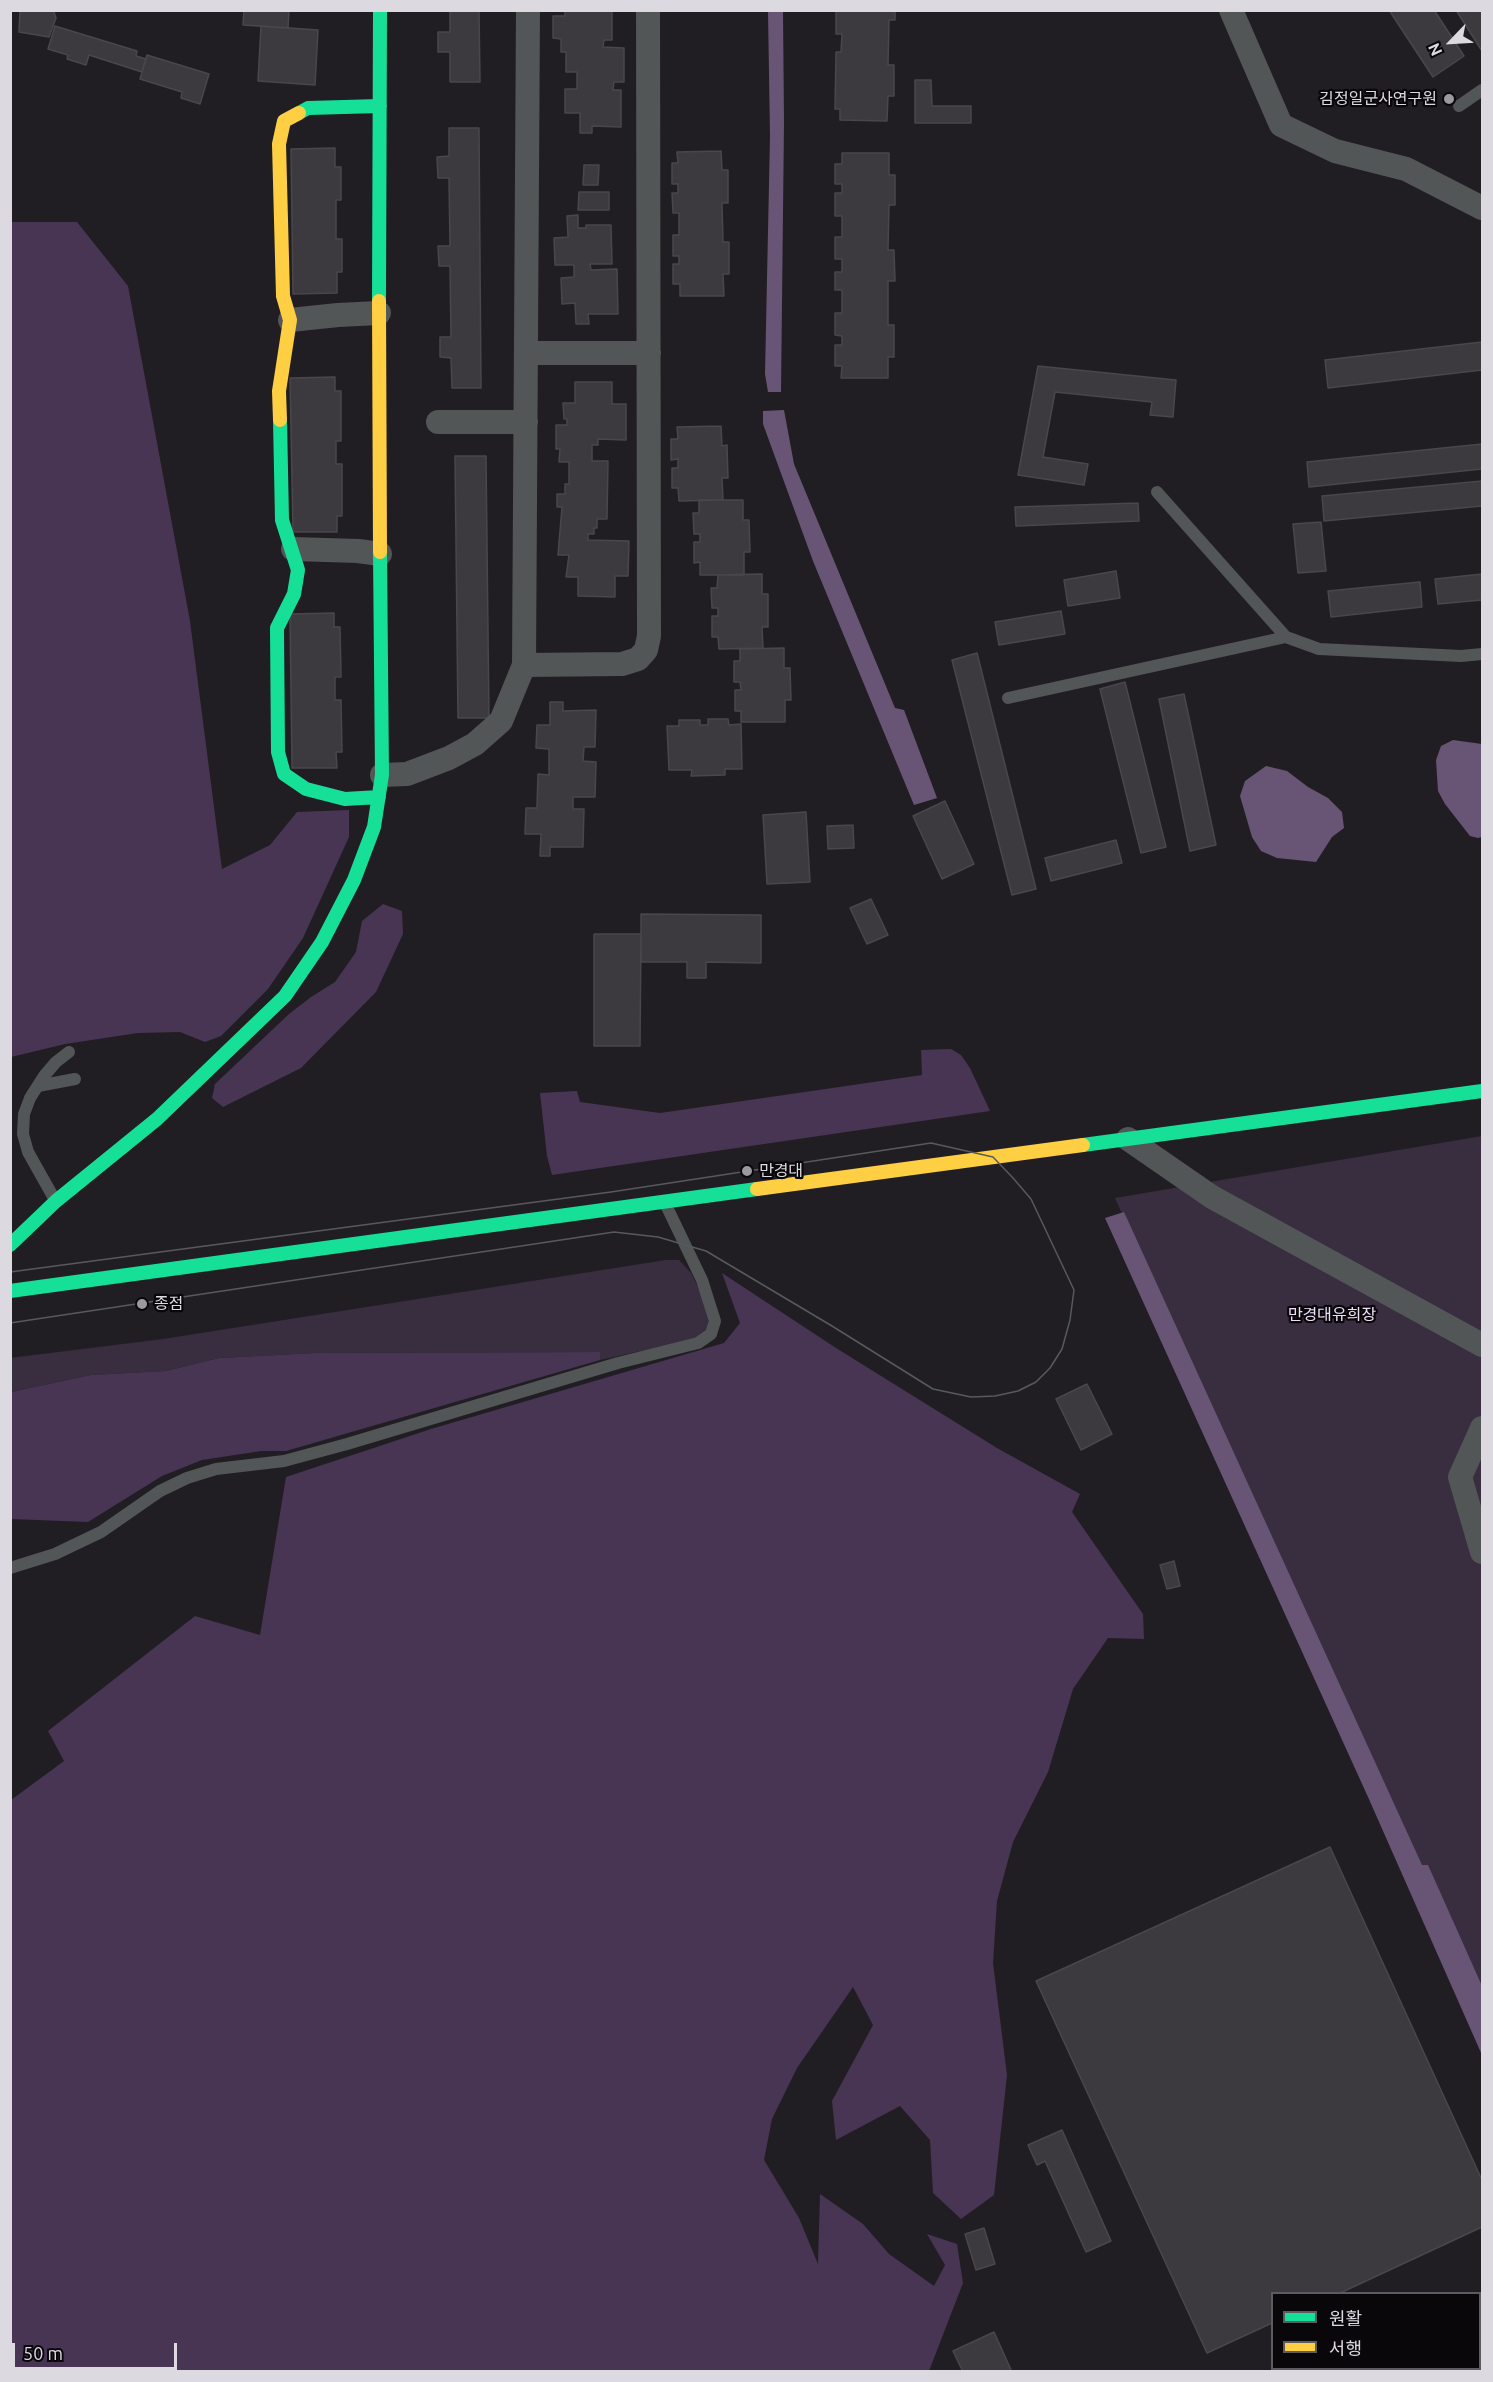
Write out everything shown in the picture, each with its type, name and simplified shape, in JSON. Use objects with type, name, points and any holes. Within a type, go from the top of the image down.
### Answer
[{"type":"street","points":[[10,1245],[56,1201],[157,1119],[285,996],[322,942],[354,880],[374,827],[380,786],[380,10]]},
{"type":"street","points":[[380,106],[308,108],[284,121],[279,144],[283,296],[291,320],[279,391],[282,520],[298,570],[294,594],[277,628],[278,752],[284,774],[306,789],[345,799],[448,758],[475,744],[501,721],[524,666],[528,10]]},
{"type":"street","points":[[524,666],[622,664],[638,659],[646,650],[649,636],[648,10]]},
{"type":"street","points":[[1231,10],[1281,125],[1335,151],[1406,169],[1482,208]]},
{"type":"street","points":[[291,320],[379,313]]},
{"type":"street","points":[[527,353],[649,353]]},
{"type":"street","points":[[438,422],[526,422]]},
{"type":"street","points":[[293,549],[380,554]]},
{"type":"street","points":[[10,1291],[1482,1091]]},
{"type":"street","points":[[1128,1139],[1212,1197],[1482,1345]]},
{"type":"street","points":[[1482,1428],[1460,1477],[1482,1552]]},
{"type":"lane","points":[[1459,106],[1482,90]]},
{"type":"lane","points":[[1157,492],[1286,637],[1319,649],[1461,656],[1482,654]]},
{"type":"lane","points":[[1008,698],[1286,637]]},
{"type":"lane","points":[[56,1201],[46,1188],[28,1152],[23,1134],[24,1114],[38,1086],[56,1062],[69,1052]]},
{"type":"lane","points":[[38,1086],[75,1079]]},
{"type":"lane","points":[[10,1568],[55,1554],[101,1532],[160,1491],[186,1478],[216,1469],[284,1461],[618,1363],[698,1343],[711,1334],[716,1321],[702,1280],[665,1202]]},
{"type":"green space","name":"만경대유희장","points":[[1482,1136],[1482,2012],[1115,1198]]},
{"type":"green space","points":[[666,1260],[679,1260],[691,1273],[702,1295],[711,1322],[706,1334],[695,1339],[600,1360],[600,1352],[316,1353],[219,1358],[166,1371],[91,1375],[11,1392],[10,1358],[163,1339]]},
{"type":"shaded area","points":[[768,11],[783,11],[781,392],[768,392],[765,374],[770,136]]},
{"type":"shaded area","points":[[10,222],[77,222],[128,286],[190,621],[222,869],[270,845],[297,812],[349,810],[349,837],[303,938],[268,989],[221,1036],[205,1042],[180,1032],[138,1033],[65,1044],[11,1057]]},
{"type":"shaded area","points":[[784,410],[794,464],[895,708],[904,710],[937,798],[914,805],[813,561],[763,424],[763,411]]},
{"type":"shaded area","points":[[1453,740],[1482,744],[1482,837],[1470,836],[1445,804],[1438,791],[1436,760],[1441,746]]},
{"type":"shaded area","points":[[1266,766],[1287,771],[1308,787],[1328,798],[1342,812],[1344,828],[1332,837],[1316,862],[1277,858],[1261,851],[1252,837],[1240,796],[1245,781]]},
{"type":"shaded area","points":[[383,904],[402,911],[403,934],[376,992],[301,1068],[223,1107],[212,1098],[215,1084],[289,1014],[335,982],[356,952],[362,921]]},
{"type":"shaded area","points":[[951,1049],[961,1055],[970,1068],[990,1111],[552,1175],[547,1156],[540,1093],[577,1091],[580,1102],[660,1113],[922,1075],[921,1050]]},
{"type":"shaded area","points":[[1124,1212],[1422,1865],[1428,1865],[1482,1986],[1482,2055],[1368,1797],[1105,1218]]},
{"type":"shaded area","points":[[722,1273],[836,1348],[997,1448],[1080,1494],[1072,1512],[1143,1614],[1144,1639],[1108,1638],[1073,1689],[1048,1772],[1013,1842],[997,1901],[993,1963],[1007,2075],[994,2195],[961,2219],[933,2193],[930,2140],[900,2106],[836,2140],[832,2101],[873,2025],[853,1987],[797,2068],[772,2119],[764,2160],[799,2218],[818,2264],[820,2194],[863,2224],[889,2254],[934,2286],[945,2265],[927,2234],[957,2244],[963,2283],[929,2371],[11,2371],[11,1800],[64,1761],[48,1731],[195,1616],[260,1635],[286,1477],[431,1429],[724,1343],[740,1323]]},
{"type":"shaded area","points":[[600,1352],[600,1360],[286,1451],[261,1451],[202,1460],[162,1476],[88,1522],[11,1519],[11,1392],[91,1375],[166,1371],[219,1358],[316,1353]]},
{"type":"building","points":[[20,10],[52,10],[56,18],[49,37],[19,32]]},
{"type":"building","points":[[244,10],[289,10],[288,28],[243,25]]},
{"type":"building","points":[[450,10],[479,10],[480,82],[450,82],[450,52],[438,52],[438,32],[450,32]]},
{"type":"building","points":[[565,10],[612,10],[612,40],[604,40],[603,47],[624,48],[624,82],[614,82],[613,90],[621,90],[621,127],[592,126],[592,133],[580,133],[580,113],[565,113],[565,89],[577,89],[577,72],[566,72],[566,52],[561,52],[561,39],[553,38],[553,16],[565,16]]},
{"type":"building","points":[[836,10],[895,10],[895,20],[889,20],[888,65],[894,65],[894,96],[888,96],[887,121],[840,120],[840,109],[835,109],[836,52],[841,52],[842,34],[836,34]]},
{"type":"building","points":[[1389,10],[1434,10],[1464,56],[1433,77]]},
{"type":"building","points":[[1456,10],[1482,10],[1482,51]]},
{"type":"building","points":[[55,26],[137,51],[136,56],[146,59],[142,72],[89,55],[86,65],[67,59],[68,55],[48,49]]},
{"type":"building","points":[[261,26],[318,30],[315,85],[258,81]]},
{"type":"building","points":[[147,55],[209,74],[200,104],[181,98],[182,92],[140,79]]},
{"type":"building","points":[[915,80],[931,80],[932,106],[971,106],[971,123],[915,123]]},
{"type":"building","points":[[449,128],[479,128],[481,388],[452,388],[451,358],[440,357],[440,337],[451,337],[450,266],[439,266],[438,246],[450,246],[449,178],[438,178],[437,157],[449,156]]},
{"type":"building","points":[[335,148],[335,167],[341,167],[341,200],[336,200],[336,239],[342,239],[342,272],[337,272],[337,293],[293,294],[291,149]]},
{"type":"building","points":[[721,151],[722,170],[728,170],[728,203],[722,203],[723,242],[729,242],[729,274],[723,274],[724,296],[680,296],[680,284],[673,284],[673,264],[679,264],[679,256],[673,256],[673,235],[679,235],[679,213],[673,213],[672,193],[678,193],[678,184],[672,184],[672,163],[678,163],[677,152]]},
{"type":"building","points":[[842,153],[889,153],[889,175],[895,175],[895,205],[889,205],[888,250],[894,250],[895,281],[888,281],[888,325],[894,325],[894,357],[888,357],[888,378],[841,378],[842,366],[835,366],[835,345],[842,345],[842,336],[835,335],[835,313],[842,313],[842,290],[835,290],[835,272],[842,272],[842,259],[835,259],[835,237],[842,237],[842,216],[835,216],[835,193],[842,193],[842,184],[835,184],[835,164],[842,164]]},
{"type":"building","points":[[584,165],[599,165],[598,185],[583,185]]},
{"type":"building","points":[[579,192],[609,192],[609,210],[578,210]]},
{"type":"building","points":[[578,215],[578,228],[586,228],[586,225],[611,225],[612,264],[590,264],[591,270],[617,269],[618,314],[588,314],[589,324],[576,324],[575,303],[562,304],[561,278],[574,277],[574,265],[555,265],[554,238],[568,237],[567,216]]},
{"type":"building","points":[[1482,342],[1482,370],[1328,388],[1325,360]]},
{"type":"building","points":[[1038,366],[1176,380],[1173,417],[1150,415],[1152,402],[1055,392],[1043,457],[1088,464],[1084,485],[1018,475]]},
{"type":"building","points":[[335,377],[335,391],[341,391],[341,441],[336,441],[336,464],[342,464],[342,516],[337,516],[337,532],[293,532],[290,378]]},
{"type":"building","points":[[575,382],[612,382],[612,404],[626,404],[626,440],[598,439],[598,445],[592,445],[592,461],[608,461],[607,519],[597,519],[597,528],[594,528],[594,534],[588,534],[588,540],[629,541],[628,576],[615,576],[615,597],[578,596],[578,577],[566,577],[569,555],[558,555],[562,507],[557,507],[557,494],[565,494],[565,484],[569,484],[569,462],[559,462],[560,449],[556,449],[556,425],[567,425],[567,419],[564,419],[563,403],[575,403]]},
{"type":"building","points":[[721,426],[722,446],[727,445],[728,478],[722,478],[723,500],[679,501],[678,488],[672,488],[672,468],[678,468],[678,459],[671,460],[671,439],[678,439],[677,427]]},
{"type":"building","points":[[1482,444],[1482,469],[1309,487],[1307,462]]},
{"type":"building","points":[[455,456],[486,456],[489,718],[458,718]]},
{"type":"building","points":[[1482,481],[1482,506],[1324,521],[1322,496]]},
{"type":"building","points":[[699,500],[743,500],[743,520],[749,520],[750,552],[744,552],[744,575],[700,575],[700,562],[694,563],[694,542],[700,542],[700,534],[694,534],[693,513],[699,513]]},
{"type":"building","points":[[1138,503],[1139,521],[1016,526],[1015,507]]},
{"type":"building","points":[[1321,522],[1326,571],[1298,573],[1293,524]]},
{"type":"building","points":[[1116,571],[1120,598],[1068,606],[1064,580]]},
{"type":"building","points":[[762,574],[762,594],[768,594],[768,627],[762,627],[763,648],[719,649],[718,637],[712,637],[712,616],[718,616],[718,608],[712,608],[711,588],[717,588],[718,575]]},
{"type":"building","points":[[1482,574],[1482,600],[1438,604],[1435,579]]},
{"type":"building","points":[[1420,582],[1422,607],[1331,617],[1328,591]]},
{"type":"building","points":[[1061,611],[1065,634],[999,645],[995,622]]},
{"type":"building","points":[[334,613],[334,627],[340,627],[341,677],[335,677],[335,700],[341,700],[342,752],[336,752],[337,768],[292,768],[290,614]]},
{"type":"building","points":[[784,648],[784,668],[790,668],[791,700],[785,700],[785,722],[741,722],[741,711],[735,711],[735,690],[741,690],[740,682],[734,682],[734,661],[740,661],[740,649]]},
{"type":"building","points":[[977,653],[1036,889],[1012,895],[952,660]]},
{"type":"building","points":[[1125,682],[1166,847],[1141,853],[1100,689]]},
{"type":"building","points":[[1184,694],[1216,845],[1190,851],[1159,699]]},
{"type":"building","points":[[550,702],[563,702],[563,711],[596,710],[595,747],[584,747],[583,761],[596,762],[595,797],[573,797],[573,809],[584,809],[583,847],[550,847],[550,856],[540,856],[541,834],[525,834],[526,808],[537,808],[538,774],[549,775],[549,749],[536,748],[537,725],[550,725]]},
{"type":"building","points":[[708,719],[728,719],[729,725],[741,724],[742,769],[725,769],[725,775],[691,776],[692,770],[669,770],[667,726],[679,726],[679,720],[700,720],[700,725],[708,725]]},
{"type":"building","points":[[945,801],[974,864],[942,879],[913,816]]},
{"type":"building","points":[[806,812],[810,882],[767,884],[763,815]]},
{"type":"building","points":[[853,825],[854,848],[828,849],[827,826]]},
{"type":"building","points":[[1116,840],[1122,863],[1051,881],[1045,858]]},
{"type":"building","points":[[871,899],[888,935],[867,944],[850,908]]},
{"type":"building","points":[[641,914],[761,915],[761,963],[706,962],[706,978],[687,978],[687,962],[641,962]]},
{"type":"building","points":[[594,934],[641,934],[640,1046],[594,1046]]},
{"type":"building","points":[[1087,1384],[1112,1434],[1081,1450],[1056,1399]]},
{"type":"building","points":[[1174,1561],[1180,1586],[1167,1589],[1160,1565]]},
{"type":"building","points":[[1330,1847],[1482,2180],[1482,2227],[1342,2292],[1271,2292],[1271,2323],[1207,2353],[1036,1981]]},
{"type":"building","points":[[1062,2130],[1111,2241],[1086,2252],[1045,2161],[1037,2165],[1028,2145]]},
{"type":"building","points":[[984,2228],[995,2264],[976,2270],[965,2234]]},
{"type":"building","points":[[994,2332],[1012,2372],[963,2372],[953,2351]]},
{"type":"tram line","points":[[10,1272],[611,1192],[931,1143],[993,1157],[1031,1199],[1074,1290],[1070,1320],[1062,1349],[1050,1368],[1036,1382],[1018,1391],[995,1396],[971,1397],[933,1389],[706,1251],[658,1237],[614,1232],[10,1323]]},
{"type":"traffic: fast","points":[[379,301],[380,10]]},
{"type":"traffic: fast","points":[[299,113],[308,108],[380,106]]},
{"type":"traffic: fast","points":[[280,420],[282,520],[298,570],[294,594],[277,628],[278,752],[284,774],[306,789],[345,799],[379,797]]},
{"type":"traffic: fast","points":[[10,1245],[56,1201],[157,1119],[285,996],[322,942],[354,880],[374,827],[382,775],[380,552]]},
{"type":"traffic: fast","points":[[1083,1145],[1482,1091]]},
{"type":"traffic: fast","points":[[10,1291],[757,1189]]},
{"type":"traffic: slow","points":[[280,420],[279,391],[290,320],[283,296],[279,144],[284,121],[299,113]]},
{"type":"traffic: slow","points":[[379,301],[380,552]]},
{"type":"traffic: slow","points":[[757,1189],[1083,1145]]},
{"type":"place","name":"김정일군사연구원","points":[[1449,99]]},
{"type":"place","name":"만경대","points":[[747,1171]]},
{"type":"place","name":"종점","points":[[142,1304]]}]
